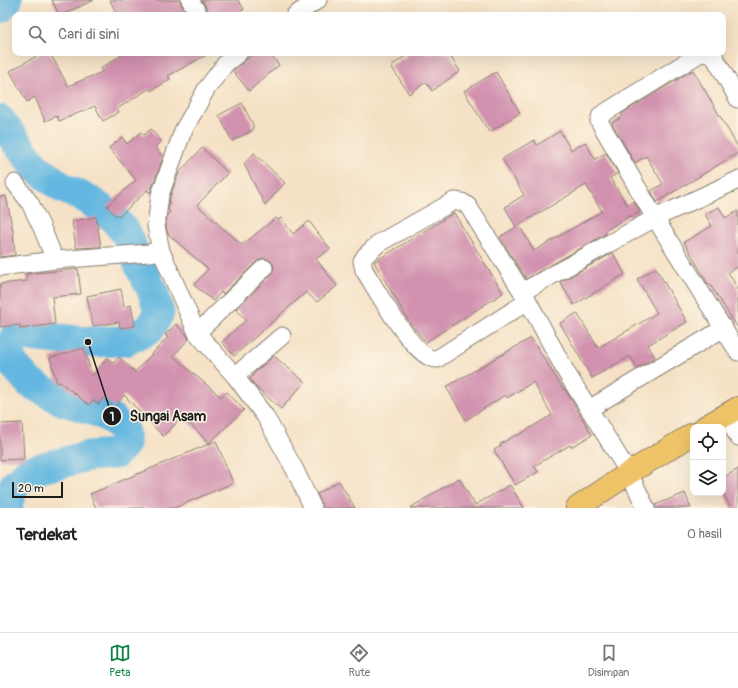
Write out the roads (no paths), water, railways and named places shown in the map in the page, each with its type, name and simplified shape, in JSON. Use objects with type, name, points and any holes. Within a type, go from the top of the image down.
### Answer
[{"type":"main road","points":[[710,424],[732,411]]},
{"type":"main road","points":[[577,508],[629,473],[690,436]]},
{"type":"street","points":[[190,0],[197,12]]},
{"type":"street","points":[[300,12],[318,0]]},
{"type":"street","points":[[229,56],[207,88],[183,131],[160,195],[156,226],[155,252],[197,333],[235,376],[265,416],[295,470],[313,508]]},
{"type":"street","points":[[696,56],[601,115],[599,121],[655,218],[738,352]]},
{"type":"street","points":[[712,56],[715,58],[738,99]]},
{"type":"street","points":[[646,508],[629,473],[566,372],[525,297],[468,206],[462,202],[454,201],[379,243],[365,256],[362,261],[364,270],[406,336],[424,355],[437,359],[525,297],[655,218],[738,180]]},
{"type":"street","points":[[15,183],[30,203],[55,260]]},
{"type":"street","points":[[0,267],[55,260],[155,252]]},
{"type":"street","points":[[197,333],[264,268]]},
{"type":"street","points":[[589,409],[724,328]]},
{"type":"street","points":[[235,376],[282,336]]},
{"type":"street","points":[[732,411],[738,437]]},
{"type":"waterway","points":[[0,8],[7,0]]},
{"type":"waterway","points":[[0,120],[35,167],[63,188],[87,199],[113,217],[127,235],[140,267],[154,294],[159,313],[150,329],[125,341],[88,342],[29,336],[15,337],[10,347],[11,362],[30,383],[63,401],[93,410],[112,419],[124,432],[125,444],[115,454],[88,456],[29,471],[14,486],[7,504],[8,508]]},
{"type":"place","name":"Sungai Asam","points":[[88,342]]}]
